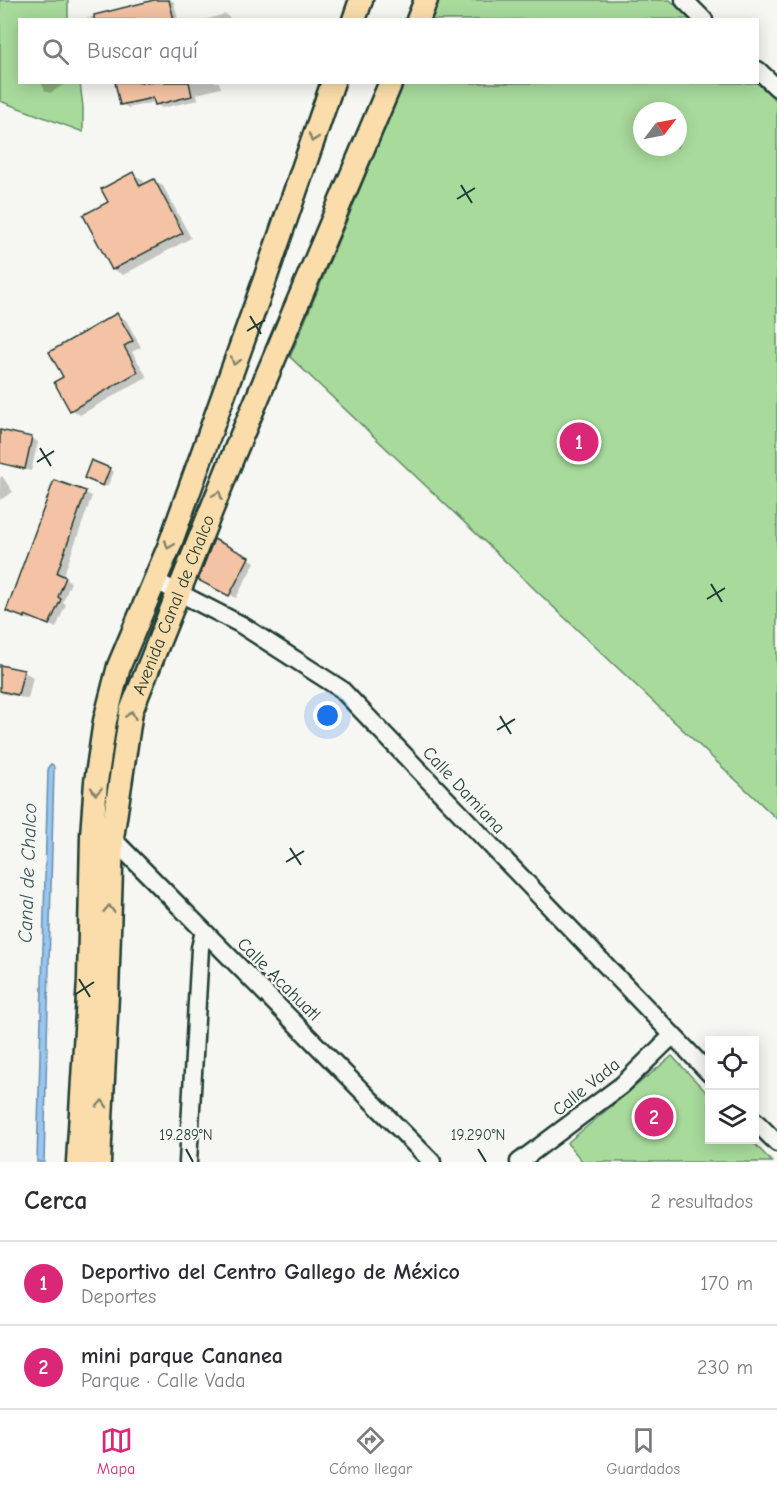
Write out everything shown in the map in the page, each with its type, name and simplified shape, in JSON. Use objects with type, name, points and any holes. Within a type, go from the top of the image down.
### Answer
[{"type":"main road","name":"Avenida Canal de Chalco","points":[[99,1162],[107,995],[102,837],[96,782],[105,721],[119,666],[172,537],[332,84]]},
{"type":"main road","name":"Avenida Canal de Chalco","points":[[78,1162],[89,980],[102,837],[131,711],[278,348],[390,84]]},
{"type":"street","points":[[684,0],[702,18]]},
{"type":"street","points":[[759,71],[777,88]]},
{"type":"street","name":"Calle Damiana","points":[[154,580],[240,624],[341,689],[705,1069]]},
{"type":"street","name":"Calle Acahuatl","points":[[102,837],[204,931],[432,1162]]},
{"type":"street","points":[[188,1162],[200,948],[204,931]]},
{"type":"street","name":"Calle Vada","points":[[519,1162],[622,1085],[672,1036]]},
{"type":"street","points":[[759,1125],[777,1143]]},
{"type":"green space","points":[[0,0],[68,0],[68,18],[18,18],[18,84],[80,84],[83,132],[0,101]]},
{"type":"green space","points":[[438,0],[670,0],[689,18],[431,18]]},
{"type":"green space","points":[[404,84],[758,84],[777,101],[777,819],[290,357]]},
{"type":"green space","points":[[672,1056],[705,1091],[705,1144],[755,1144],[772,1162],[583,1162],[567,1143]]},
{"type":"water","points":[[51,764],[54,768],[44,1162],[37,1162],[48,770]]},
{"type":"building","points":[[154,0],[169,0],[174,18],[94,18],[94,15]]},
{"type":"building","points":[[115,84],[189,84],[192,96],[155,105],[153,98],[120,105]]},
{"type":"building","points":[[133,172],[140,186],[154,179],[183,233],[112,270],[83,215],[108,202],[101,189]]},
{"type":"building","points":[[117,313],[133,341],[124,346],[138,372],[70,411],[54,382],[63,377],[49,352]]},
{"type":"building","points":[[0,430],[32,437],[25,469],[0,463]]},
{"type":"building","points":[[91,460],[110,468],[103,486],[84,478]]},
{"type":"building","points":[[54,480],[86,491],[57,573],[66,577],[58,597],[61,599],[49,625],[25,615],[25,618],[6,611]]},
{"type":"building","points":[[214,539],[249,557],[229,596],[198,580]]},
{"type":"building","points":[[0,665],[24,670],[18,695],[0,691]]},
{"type":"place","name":"Deportivo del Centro Gallego de México","points":[[579,442]]},
{"type":"place","name":"mini parque Cananea","points":[[654,1117]]},
{"type":"water label","name":"Canal de Chalco","points":[[27,873]]}]
